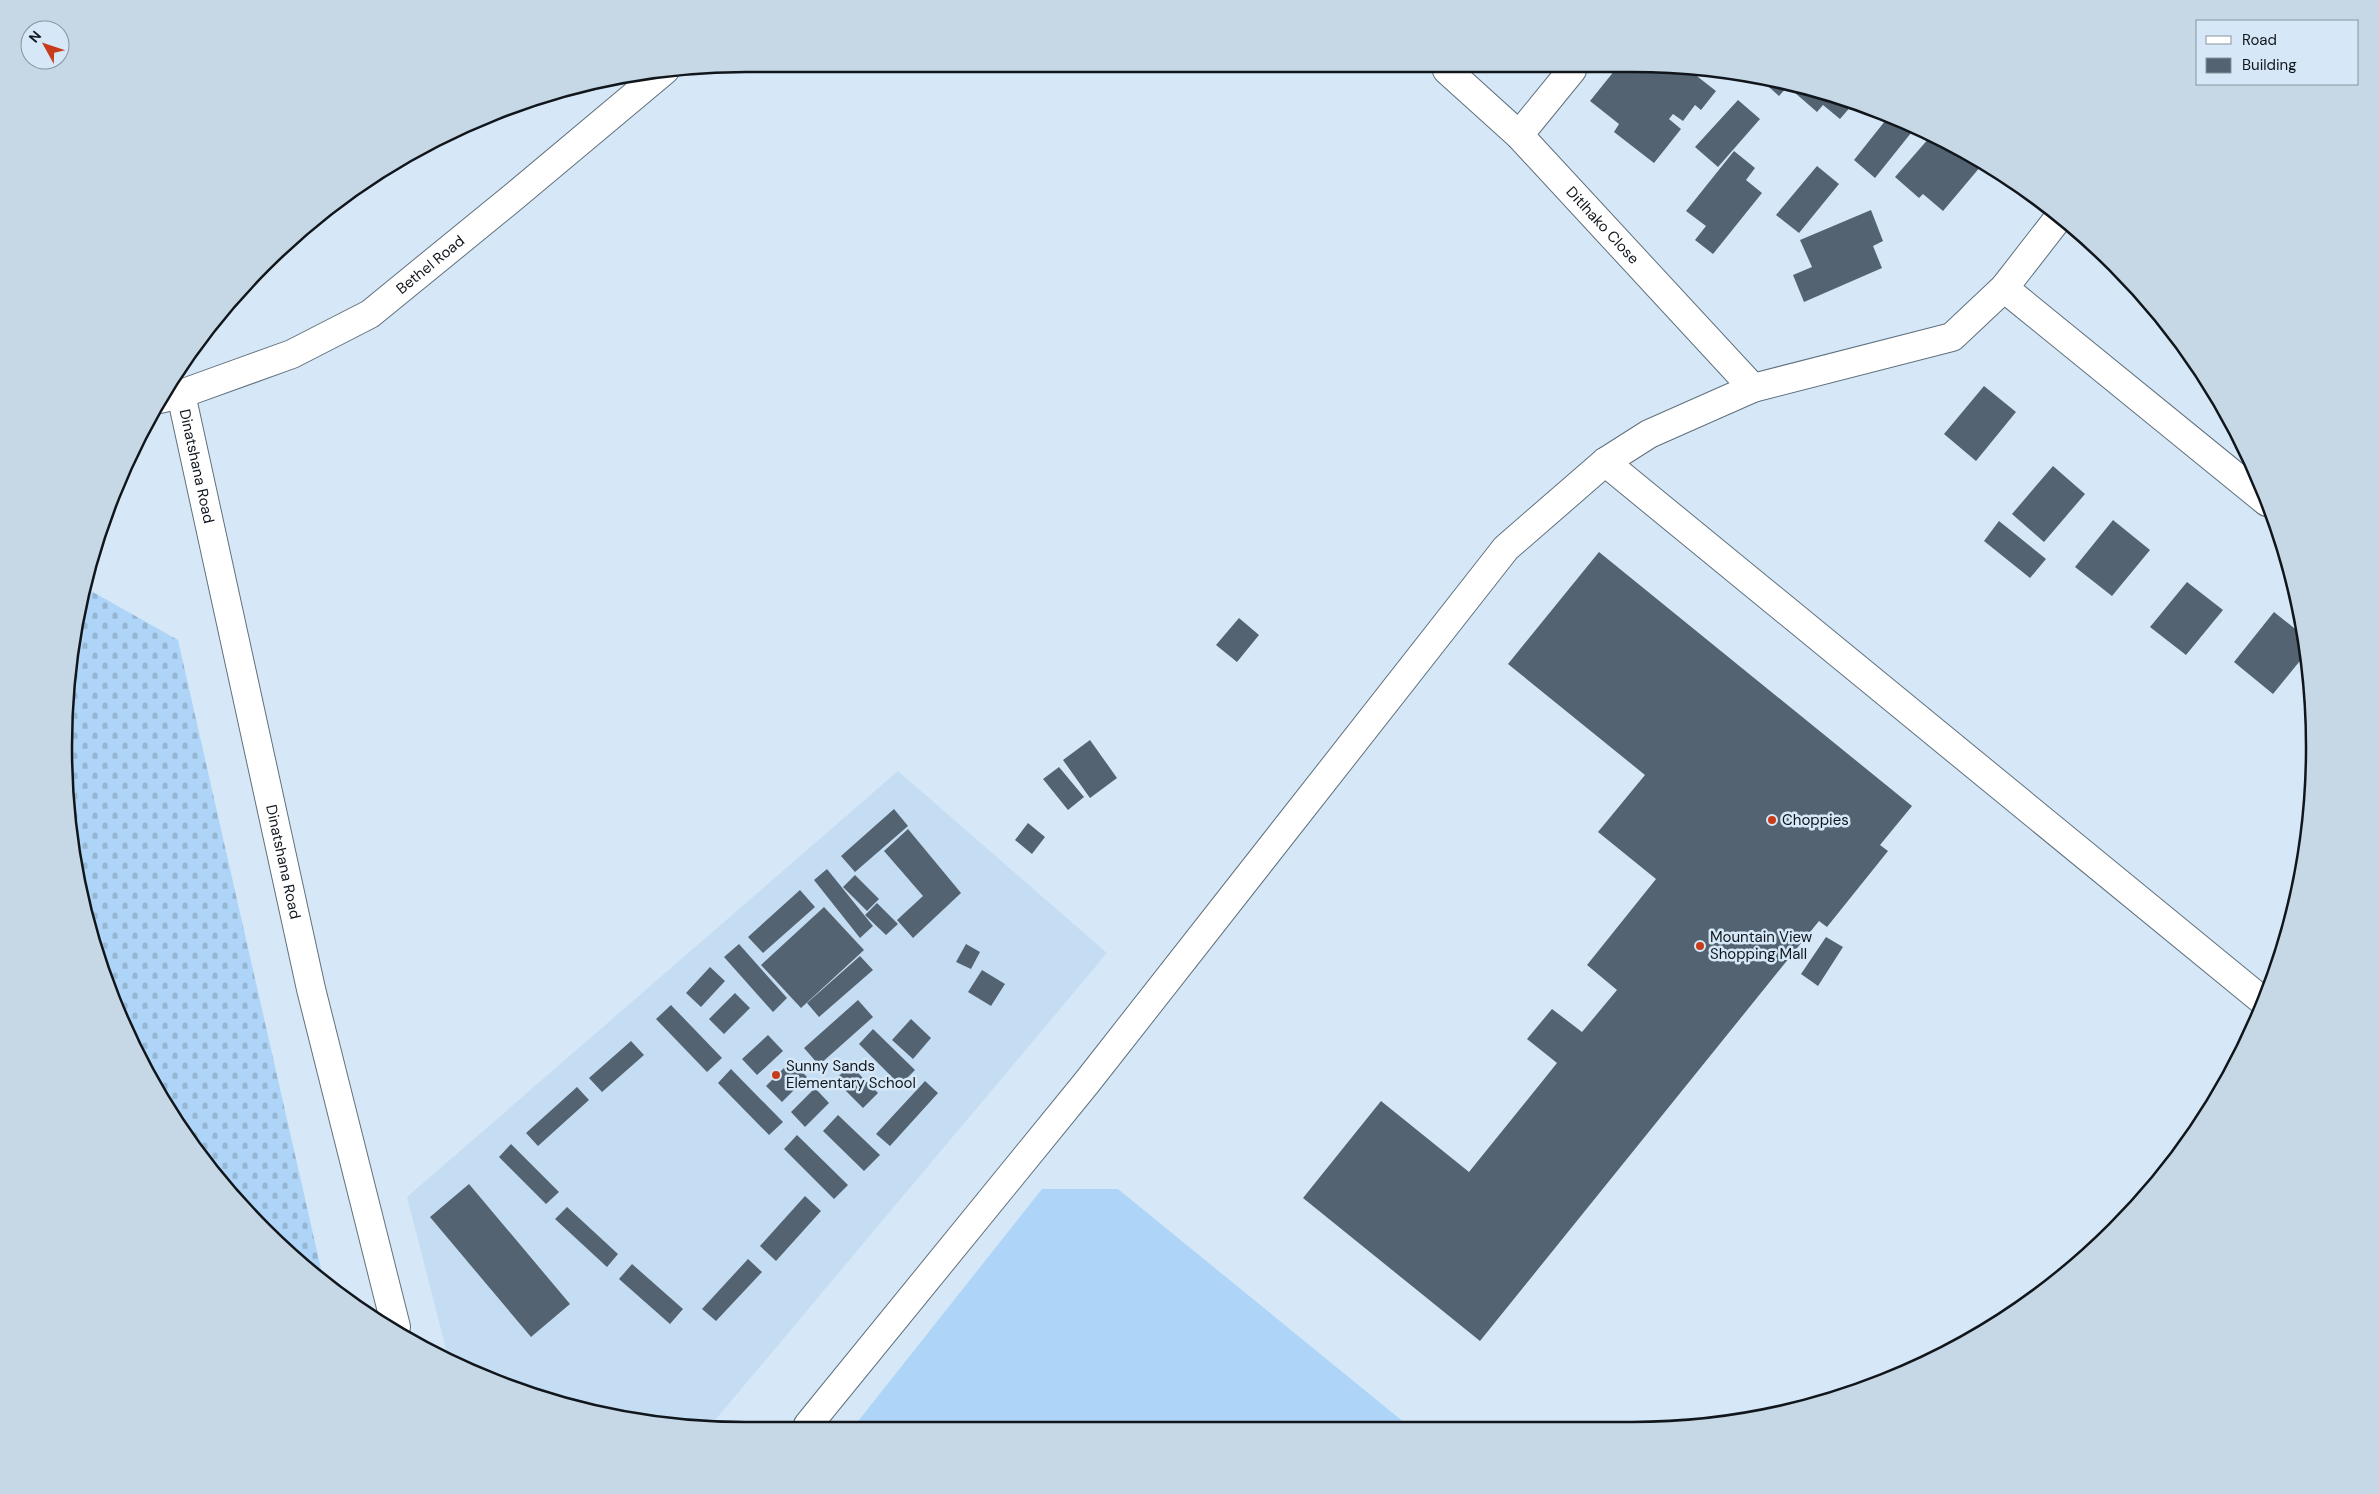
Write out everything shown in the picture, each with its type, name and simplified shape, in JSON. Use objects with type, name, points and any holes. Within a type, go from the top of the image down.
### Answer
[{"type":"street","name":"Ditlhako Close","points":[[1449,72],[1519,135],[1753,388]]},
{"type":"street","points":[[1519,135],[1570,72]]},
{"type":"street","name":"Bethel Road","points":[[171,397],[292,354],[370,314],[653,79]]},
{"type":"street","points":[[810,1422],[1088,1081],[1506,548],[1605,462],[1649,434],[1753,388],[1952,337],[2004,288],[2055,222]]},
{"type":"street","points":[[2004,288],[2257,494]]},
{"type":"street","name":"Dinatshana Road","points":[[170,398],[311,989],[395,1322]]},
{"type":"street","points":[[1605,462],[2258,997]]},
{"type":"shaded area","name":"Sunny Sands Elementary School","points":[[898,771],[1107,953],[715,1421],[659,1416],[615,1409],[572,1399],[530,1386],[446,1351],[407,1197]]},
{"type":"green space","points":[[91,591],[178,640],[321,1270],[270,1224],[240,1192],[186,1122],[163,1084],[142,1045],[108,964],[95,922],[85,879],[78,835],[72,747],[78,659]]},
{"type":"green space","points":[[1042,1189],[1118,1189],[1404,1422],[857,1422]]},
{"type":"building","points":[[1613,72],[1697,76],[1716,91],[1701,110],[1695,105],[1683,121],[1673,114],[1669,119],[1681,129],[1654,163],[1614,132],[1619,124],[1590,101]]},
{"type":"building","points":[[1768,86],[1785,90],[1779,96]]},
{"type":"building","points":[[1794,92],[1849,108],[1840,119],[1823,105],[1817,112]]},
{"type":"building","points":[[1738,100],[1760,119],[1718,167],[1695,147]]},
{"type":"building","points":[[1884,122],[1911,133],[1875,178],[1854,160]]},
{"type":"building","points":[[1927,141],[1979,169],[1943,211],[1923,194],[1919,198],[1895,177]]},
{"type":"building","points":[[1734,151],[1755,168],[1746,180],[1762,193],[1713,254],[1695,240],[1706,226],[1686,211]]},
{"type":"building","points":[[1817,166],[1839,184],[1799,233],[1776,215]]},
{"type":"building","points":[[1871,210],[1883,241],[1873,246],[1882,268],[1804,302],[1793,275],[1812,267],[1800,240]]},
{"type":"building","points":[[1984,386],[2016,412],[1976,461],[1944,434]]},
{"type":"building","points":[[2053,466],[2085,494],[2044,542],[2012,514]]},
{"type":"building","points":[[2113,520],[2150,550],[2112,596],[2075,567]]},
{"type":"building","points":[[1999,521],[2046,559],[2030,578],[1984,541]]},
{"type":"building","name":"Mountain View Shopping Mall","points":[[1599,552],[1912,806],[1880,845],[1888,851],[1827,927],[1819,921],[1480,1341],[1303,1198],[1381,1101],[1469,1172],[1557,1063],[1527,1039],[1552,1009],[1582,1032],[1617,990],[1587,965],[1656,879],[1598,832],[1645,775],[1508,664]]},
{"type":"building","points":[[2187,582],[2223,610],[2186,655],[2150,627]]},
{"type":"building","points":[[2274,612],[2296,630],[2301,660],[2273,694],[2234,662]]},
{"type":"building","points":[[1239,618],[1259,635],[1237,662],[1216,645]]},
{"type":"building","points":[[1090,740],[1117,778],[1090,798],[1063,760]]},
{"type":"building","points":[[1059,767],[1084,797],[1068,810],[1043,779]]},
{"type":"building","points":[[894,809],[908,826],[855,872],[841,856]]},
{"type":"building","points":[[1028,823],[1045,837],[1032,854],[1015,840]]},
{"type":"building","points":[[908,829],[961,893],[913,938],[897,920],[923,896],[884,851]]},
{"type":"building","points":[[827,869],[873,926],[860,938],[814,880]]},
{"type":"building","points":[[855,875],[879,899],[867,911],[843,887]]},
{"type":"building","points":[[800,890],[815,907],[763,953],[748,937]]},
{"type":"building","points":[[877,903],[898,924],[886,935],[865,915]]},
{"type":"building","points":[[824,907],[864,950],[801,1008],[761,965]]},
{"type":"building","points":[[1826,937],[1843,947],[1818,986],[1801,974]]},
{"type":"building","points":[[739,944],[787,998],[773,1012],[724,957]]},
{"type":"building","points":[[966,944],[980,952],[971,969],[956,962]]},
{"type":"building","points":[[860,956],[873,970],[819,1017],[807,1003]]},
{"type":"building","points":[[710,967],[725,981],[701,1007],[686,993]]},
{"type":"building","points":[[982,970],[1005,984],[991,1006],[968,992]]},
{"type":"building","points":[[735,993],[750,1008],[724,1034],[709,1019]]},
{"type":"building","points":[[858,1000],[873,1017],[819,1065],[804,1048]]},
{"type":"building","points":[[671,1005],[722,1058],[707,1072],[656,1019]]},
{"type":"building","points":[[911,1019],[931,1038],[913,1059],[892,1040]]},
{"type":"building","points":[[873,1029],[915,1070],[900,1085],[859,1044]]},
{"type":"building","points":[[768,1035],[783,1051],[757,1075],[742,1059]]},
{"type":"building","points":[[631,1041],[644,1055],[602,1092],[589,1078]]},
{"type":"building","points":[[791,1061],[807,1077],[782,1102],[766,1086]]},
{"type":"building","points":[[850,1065],[878,1093],[863,1108],[835,1080]]},
{"type":"building","points":[[731,1069],[783,1122],[769,1135],[718,1083]]},
{"type":"building","points":[[925,1081],[938,1093],[890,1146],[876,1134]]},
{"type":"building","points":[[577,1087],[589,1100],[538,1146],[526,1133]]},
{"type":"building","points":[[815,1088],[829,1103],[805,1127],[791,1112]]},
{"type":"building","points":[[838,1115],[880,1155],[864,1171],[823,1131]]},
{"type":"building","points":[[797,1135],[848,1185],[834,1199],[784,1149]]},
{"type":"building","points":[[511,1144],[559,1192],[546,1204],[499,1157]]},
{"type":"building","points":[[469,1184],[570,1304],[531,1337],[430,1217]]},
{"type":"building","points":[[805,1196],[821,1211],[776,1261],[760,1246]]},
{"type":"building","points":[[567,1207],[618,1254],[607,1267],[555,1219]]},
{"type":"building","points":[[748,1259],[762,1272],[716,1321],[702,1309]]},
{"type":"building","points":[[632,1264],[683,1309],[670,1324],[619,1279]]},
{"type":"place","name":"Choppies","points":[[1772,820]]},
{"type":"place","name":"Mountain View Shopping Mall","points":[[1700,946]]},
{"type":"place","name":"Sunny Sands Elementary School","points":[[776,1075]]}]
